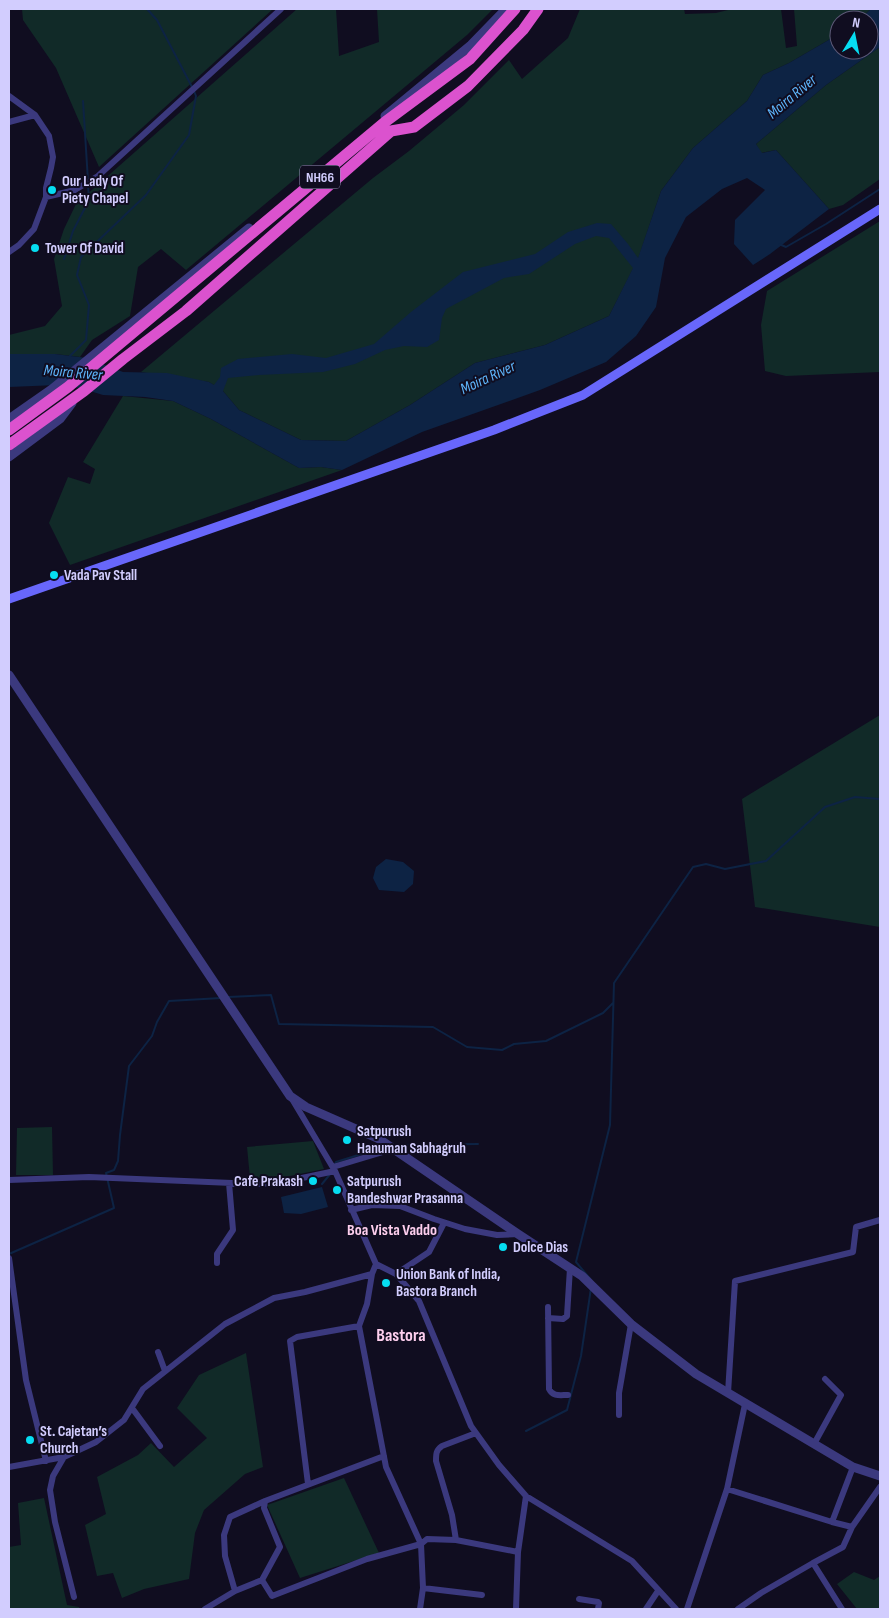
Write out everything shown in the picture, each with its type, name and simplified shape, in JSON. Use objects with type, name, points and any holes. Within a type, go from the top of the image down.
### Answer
[{"type":"highway","name":"NH66","points":[[9,430],[68,387],[118,340],[385,122],[470,59],[515,9]]},
{"type":"highway","name":"NH66","points":[[9,445],[80,394],[123,358],[186,311],[391,131],[414,127],[468,86],[523,30],[538,9]]},
{"type":"main road","points":[[9,599],[494,430],[583,395],[880,209]]},
{"type":"street","points":[[46,197],[75,190],[98,176],[281,9]]},
{"type":"street","points":[[9,419],[118,340],[470,45],[506,9]]},
{"type":"street","points":[[9,96],[35,114],[49,136],[53,157],[46,188],[46,197],[34,229],[19,245],[9,252]]},
{"type":"street","points":[[9,122],[35,114]]},
{"type":"street","points":[[9,457],[60,419],[80,394]]},
{"type":"street","points":[[9,675],[290,1096],[333,1170],[376,1264],[396,1274],[419,1301],[471,1426],[499,1465],[526,1496],[632,1561],[676,1609]]},
{"type":"street","points":[[290,1096],[306,1107],[379,1139],[582,1276],[631,1324],[696,1374],[852,1466],[880,1476]]},
{"type":"street","points":[[9,1180],[107,1178],[258,1184],[283,1182],[333,1170],[390,1147]]},
{"type":"street","points":[[217,1263],[217,1254],[234,1230],[229,1183]]},
{"type":"street","points":[[351,1210],[372,1205],[400,1206],[444,1223],[497,1236],[518,1234]]},
{"type":"street","points":[[728,1393],[735,1281],[853,1252],[856,1227],[880,1220]]},
{"type":"street","points":[[396,1274],[429,1252],[444,1223]]},
{"type":"street","points":[[9,1258],[26,1380],[46,1461]]},
{"type":"street","points":[[376,1264],[372,1274],[367,1304],[359,1326],[386,1467],[422,1544],[424,1588],[420,1609]]},
{"type":"street","points":[[548,1318],[563,1319],[567,1316],[570,1268]]},
{"type":"street","points":[[9,1467],[64,1457],[96,1442],[124,1420],[143,1390],[225,1324],[274,1298],[305,1292],[372,1274]]},
{"type":"street","points":[[548,1307],[549,1389],[551,1394],[555,1396],[568,1395]]},
{"type":"street","points":[[619,1414],[619,1393],[631,1324]]},
{"type":"street","points":[[308,1484],[290,1341],[297,1337],[359,1326]]},
{"type":"street","points":[[158,1352],[165,1372]]},
{"type":"street","points":[[814,1444],[842,1395],[825,1379]]},
{"type":"street","points":[[687,1609],[727,1489],[745,1404]]},
{"type":"street","points":[[132,1408],[160,1446]]},
{"type":"street","points":[[456,1540],[452,1515],[436,1460],[436,1454],[437,1449],[442,1446],[476,1433]]},
{"type":"street","points":[[235,1591],[225,1556],[224,1534],[230,1517],[265,1501],[384,1456]]},
{"type":"street","points":[[64,1457],[53,1476],[50,1490],[55,1522],[74,1597]]},
{"type":"street","points":[[832,1522],[852,1466]]},
{"type":"street","points":[[738,1609],[843,1547],[852,1527],[880,1487]]},
{"type":"street","points":[[727,1489],[852,1527]]},
{"type":"street","points":[[516,1609],[518,1552],[526,1496]]},
{"type":"street","points":[[205,1609],[235,1591],[262,1580],[280,1547],[264,1508],[265,1501]]},
{"type":"street","points":[[262,1580],[272,1596],[367,1559],[422,1544],[427,1539],[456,1540],[518,1552]]},
{"type":"street","points":[[813,1563],[842,1609]]},
{"type":"street","points":[[424,1588],[482,1595]]},
{"type":"street","points":[[646,1609],[658,1591]]},
{"type":"street","points":[[579,1599],[599,1602],[598,1609]]},
{"type":"green space","points":[[22,9],[273,9],[99,167],[56,68],[23,20]]},
{"type":"green space","points":[[297,9],[336,9],[339,56],[379,42],[377,9],[493,9],[467,35],[186,270],[161,249],[138,267],[130,316],[92,340],[80,357],[55,354],[9,354],[9,335],[45,326],[62,306],[54,259],[64,229],[76,204]]},
{"type":"green space","points":[[580,9],[684,9],[685,14],[716,13],[732,9],[781,9],[786,48],[797,46],[794,9],[871,9],[829,10],[829,40],[789,63],[763,75],[747,101],[693,148],[661,191],[638,259],[609,316],[545,345],[475,363],[410,405],[346,441],[301,440],[239,410],[223,391],[209,382],[141,372],[373,178],[464,105],[509,60],[522,79],[568,38]]},
{"type":"green space","points":[[879,48],[880,179],[843,205],[829,209],[776,150],[761,153],[756,144],[826,85],[862,60],[879,60]]},
{"type":"green space","points":[[880,221],[880,372],[786,376],[765,371],[761,325],[767,291]]},
{"type":"green space","points":[[123,396],[173,401],[211,419],[299,468],[321,467],[342,470],[70,565],[49,523],[68,477],[90,484],[95,469],[83,462]]},
{"type":"green space","points":[[880,715],[880,927],[755,907],[742,799]]},
{"type":"green space","points":[[52,1127],[53,1175],[16,1175],[17,1128]]},
{"type":"green space","points":[[313,1141],[324,1169],[280,1178],[250,1178],[247,1147]]},
{"type":"green space","points":[[246,1353],[263,1467],[245,1474],[204,1510],[195,1533],[189,1579],[144,1589],[122,1598],[113,1573],[97,1576],[85,1525],[106,1514],[97,1477],[138,1455],[151,1443],[174,1467],[207,1438],[177,1408],[199,1375]]},
{"type":"green space","points":[[344,1478],[379,1553],[300,1578],[267,1505]]},
{"type":"green space","points":[[44,1498],[67,1605],[79,1607],[80,1609],[9,1609],[9,1547],[21,1545],[18,1503]]},
{"type":"green space","points":[[854,1572],[874,1580],[880,1576],[880,1609],[857,1609],[837,1584]]},
{"type":"water","points":[[871,9],[880,9],[880,47],[879,10]]},
{"type":"water","name":"Moira River","points":[[829,40],[829,60],[862,60],[826,85],[756,144],[762,153],[776,150],[829,209],[753,265],[734,244],[735,220],[765,190],[747,178],[722,189],[686,217],[665,258],[656,307],[636,336],[606,362],[540,390],[422,432],[342,470],[321,467],[299,468],[211,419],[173,401],[145,397],[103,395],[80,388],[57,385],[9,387],[9,354],[55,354],[87,358],[123,372],[167,373],[209,382],[214,385],[220,377],[221,368],[238,359],[292,354],[326,358],[374,344],[411,312],[463,272],[535,254],[568,232],[597,223],[611,224],[638,258],[661,191],[693,148],[747,101],[763,75],[789,63]],"holes":[[[596,236],[609,238],[633,268],[609,316],[545,345],[475,363],[410,405],[346,441],[301,440],[239,410],[223,391],[228,378],[323,372],[355,364],[385,350],[404,346],[427,347],[439,340],[442,318],[446,309],[504,278],[529,274],[575,244]]]},
{"type":"water","points":[[386,859],[403,862],[414,871],[413,884],[404,892],[379,890],[373,878],[376,867]]},
{"type":"water","points":[[322,1187],[328,1207],[301,1214],[284,1213],[281,1197]]},
{"type":"waterway","points":[[147,9],[157,20],[192,87]]},
{"type":"waterway","name":"Moira River","points":[[70,356],[86,340],[89,305],[77,275],[81,257],[146,195],[189,135],[196,96],[194,91]]},
{"type":"waterway","points":[[83,101],[88,181]]},
{"type":"waterway","points":[[64,259],[73,231],[89,200],[88,185]]},
{"type":"waterway","points":[[779,244],[786,247],[880,189]]},
{"type":"waterway","points":[[592,1281],[576,1262],[610,1125],[614,983],[693,867],[706,864],[725,869],[766,861],[825,807],[855,797],[880,799]]},
{"type":"waterway","points":[[228,997],[271,995],[279,1024],[433,1027],[467,1047],[502,1050],[514,1044],[546,1041],[603,1013],[613,1003]]},
{"type":"waterway","points":[[9,1254],[114,1208],[106,1173],[114,1170],[118,1161],[129,1066],[152,1036],[157,1022],[169,1001],[221,998]]},
{"type":"waterway","points":[[394,1145],[478,1144]]},
{"type":"waterway","points":[[335,1164],[336,1162],[384,1147]]},
{"type":"waterway","points":[[322,1184],[331,1173]]},
{"type":"waterway","points":[[526,1431],[567,1410],[581,1356],[591,1288]]},
{"type":"place","name":"Our Lady Of Piety Chapel","points":[[52,190]]},
{"type":"place","name":"Tower Of David","points":[[35,248]]},
{"type":"place","name":"Vada Pav Stall","points":[[54,575]]},
{"type":"place","name":"Satpurush Hanuman Sabhagruh","points":[[347,1140]]},
{"type":"place","name":"Cafe Prakash","points":[[313,1181]]},
{"type":"place","name":"Satpurush Bandeshwar Prasanna","points":[[337,1190]]},
{"type":"place","name":"Dolce Dias","points":[[503,1247]]},
{"type":"place","name":"Union Bank of India, Bastora Branch","points":[[386,1283]]},
{"type":"place","name":"St. Cajetan’s Church","points":[[30,1440]]},
{"type":"district","name":"Boa Vista Vaddo","points":[[392,1230]]},
{"type":"district","name":"Bastora","points":[[401,1335]]}]
